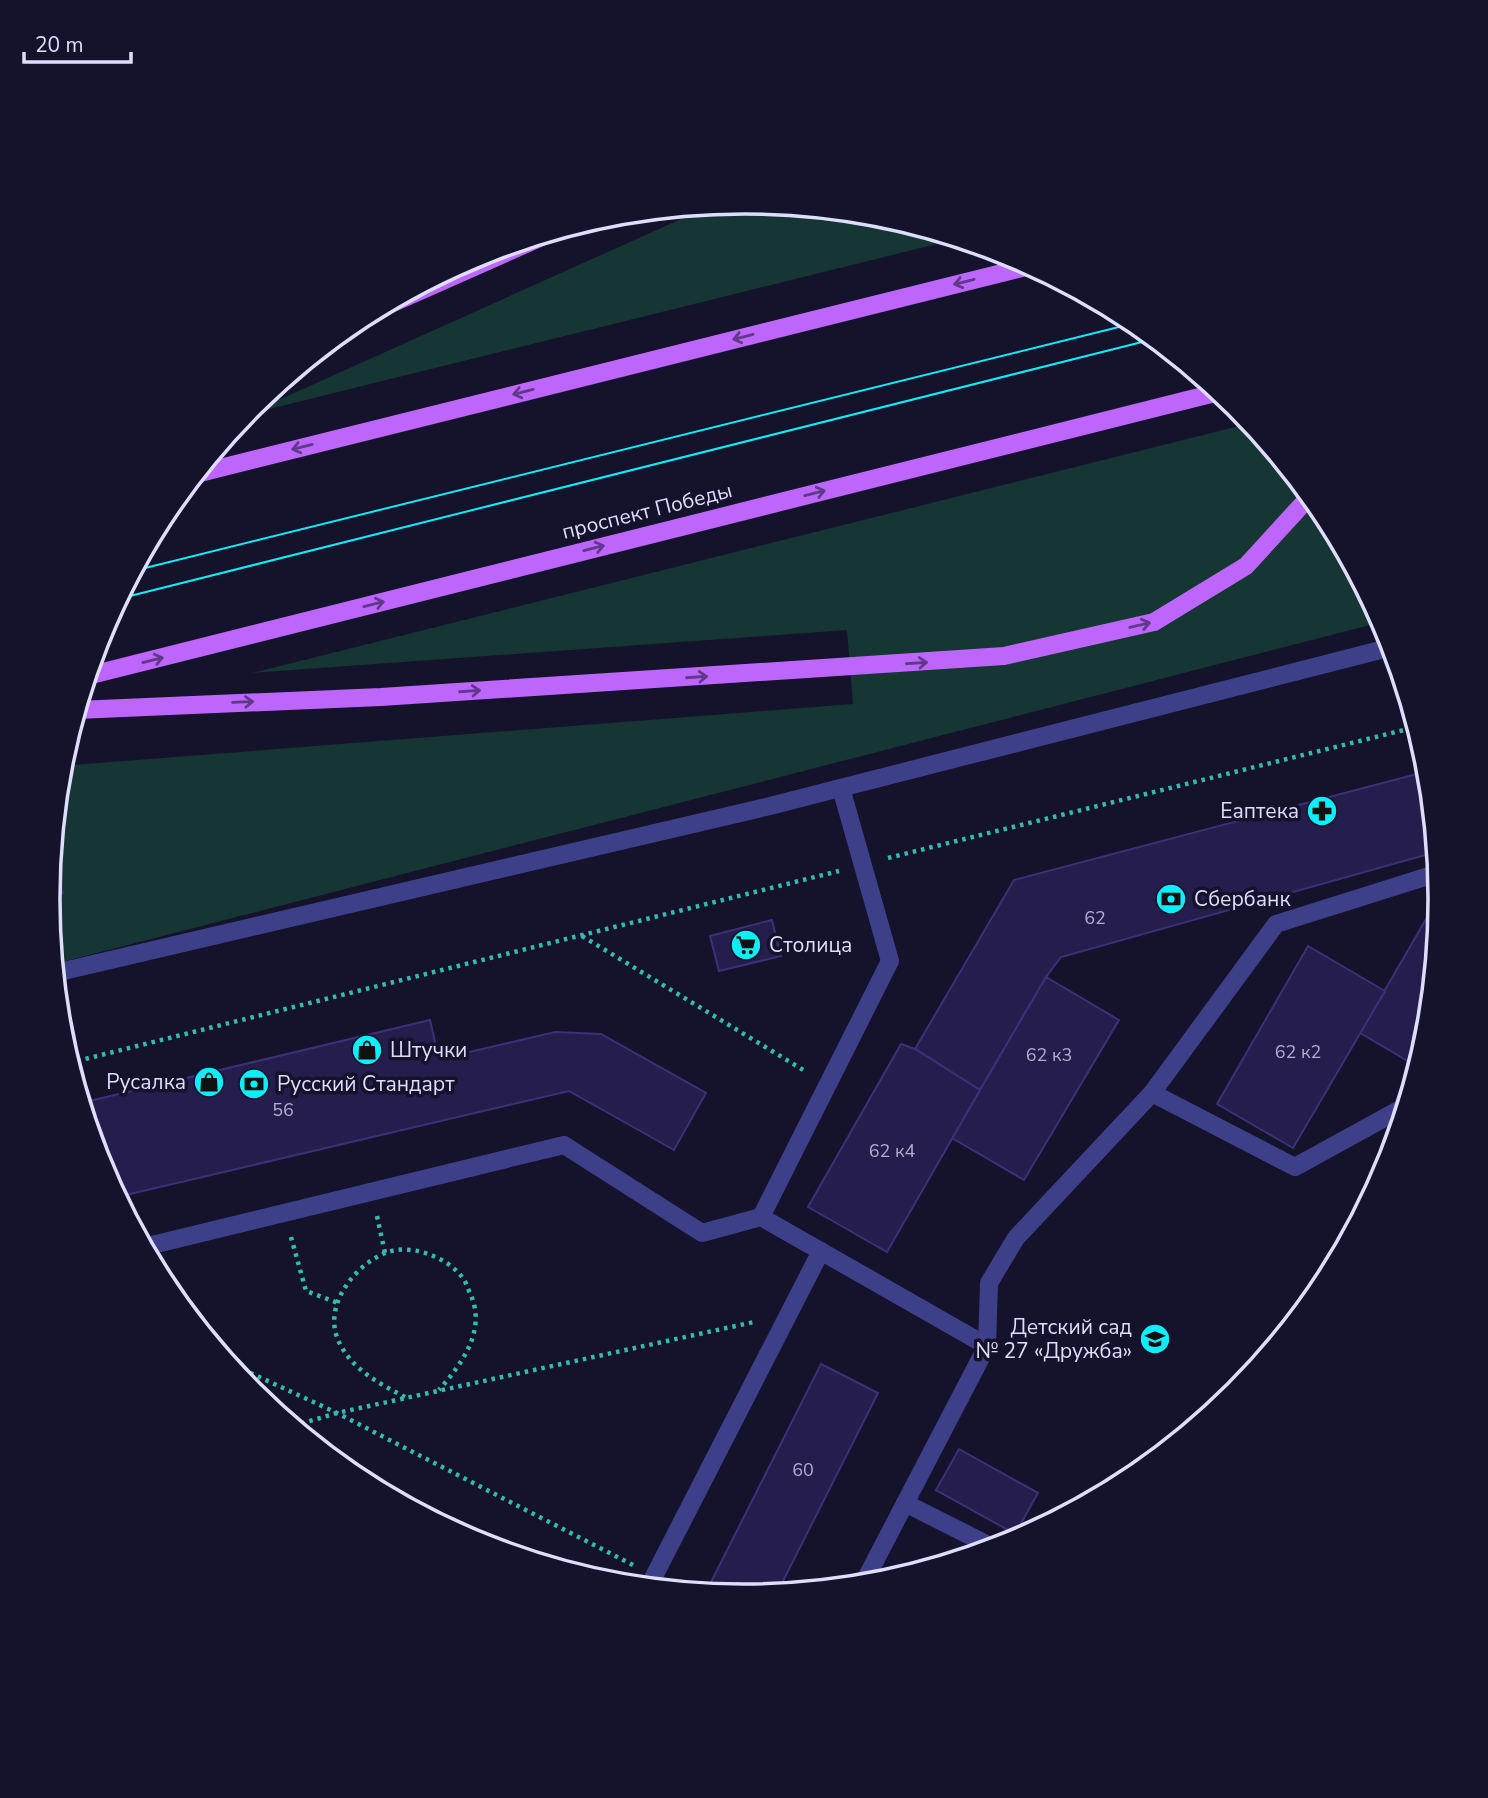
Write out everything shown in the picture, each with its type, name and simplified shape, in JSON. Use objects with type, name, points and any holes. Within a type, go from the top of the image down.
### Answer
[{"type":"main road","points":[[211,470],[1013,270]]},
{"type":"main road","name":"проспект Победы","points":[[98,673],[1207,395]]},
{"type":"main road","points":[[87,710],[381,697],[1004,656],[1154,622],[1246,566],[1303,504]]},
{"type":"lane","points":[[63,971],[841,788],[1381,650]]},
{"type":"lane","points":[[761,1217],[890,961],[841,788]]},
{"type":"lane","points":[[869,1572],[987,1346],[989,1283],[1016,1238],[1152,1093],[1276,924],[1427,876]]},
{"type":"lane","points":[[1152,1093],[1295,1167],[1394,1113]]},
{"type":"lane","points":[[153,1245],[564,1145],[702,1233],[761,1217],[987,1346]]},
{"type":"lane","points":[[654,1578],[821,1251]]},
{"type":"lane","points":[[905,1503],[980,1541]]},
{"type":"path","points":[[79,1060],[1407,729]]},
{"type":"path","points":[[581,935],[828,1085]]},
{"type":"path","points":[[371,1191],[385,1253]]},
{"type":"path","points":[[284,1213],[306,1291],[338,1303]]},
{"type":"path","points":[[406,1398],[361,1371],[339,1342],[335,1322],[338,1303],[354,1274],[385,1253],[399,1250],[418,1251],[445,1262],[462,1277],[476,1304],[477,1324],[467,1352],[438,1391]]},
{"type":"path","points":[[304,1423],[337,1413],[789,1314]]},
{"type":"path","points":[[251,1373],[337,1413],[642,1576]]},
{"type":"green space","points":[[744,214],[833,220],[939,243],[265,410],[274,402],[685,217]]},
{"type":"green space","points":[[1238,426],[1287,482],[1313,519],[1337,557],[1371,625],[63,962],[61,854],[73,765],[853,704],[847,630],[252,673]]},
{"type":"building","points":[[1417,774],[1427,855],[1061,957],[1046,977],[980,1090],[915,1049],[1014,880]]},
{"type":"building","points":[[1428,916],[1423,988],[1408,1061],[1360,1033]]},
{"type":"building","points":[[772,920],[781,956],[719,971],[710,936]]},
{"type":"building","points":[[1308,946],[1385,991],[1293,1148],[1217,1104]]},
{"type":"building","points":[[1046,977],[1119,1020],[1024,1180],[952,1138]]},
{"type":"building","points":[[430,1020],[439,1059],[555,1032],[601,1034],[706,1093],[674,1150],[569,1091],[127,1195],[90,1101]]},
{"type":"building","points":[[901,1044],[915,1049],[980,1090],[887,1252],[808,1207]]},
{"type":"building","points":[[821,1364],[878,1393],[782,1582],[711,1583]]},
{"type":"building","points":[[959,1449],[1038,1493],[1020,1525],[1008,1530],[936,1490]]},
{"type":"tram line","points":[[145,568],[1119,327]]},
{"type":"tram line","points":[[130,596],[1141,342]]},
{"type":"place","name":"Еаптека","points":[[1322,811]]},
{"type":"place","name":"Сбербанк","points":[[1171,899]]},
{"type":"place","name":"Столица","points":[[746,945]]},
{"type":"place","name":"Штучки","points":[[367,1050]]},
{"type":"place","name":"Русалка","points":[[209,1082]]},
{"type":"place","name":"Русский Стандарт","points":[[254,1084]]},
{"type":"place","name":"Детский сад № 27 «Дружба»","points":[[1155,1339]]}]
